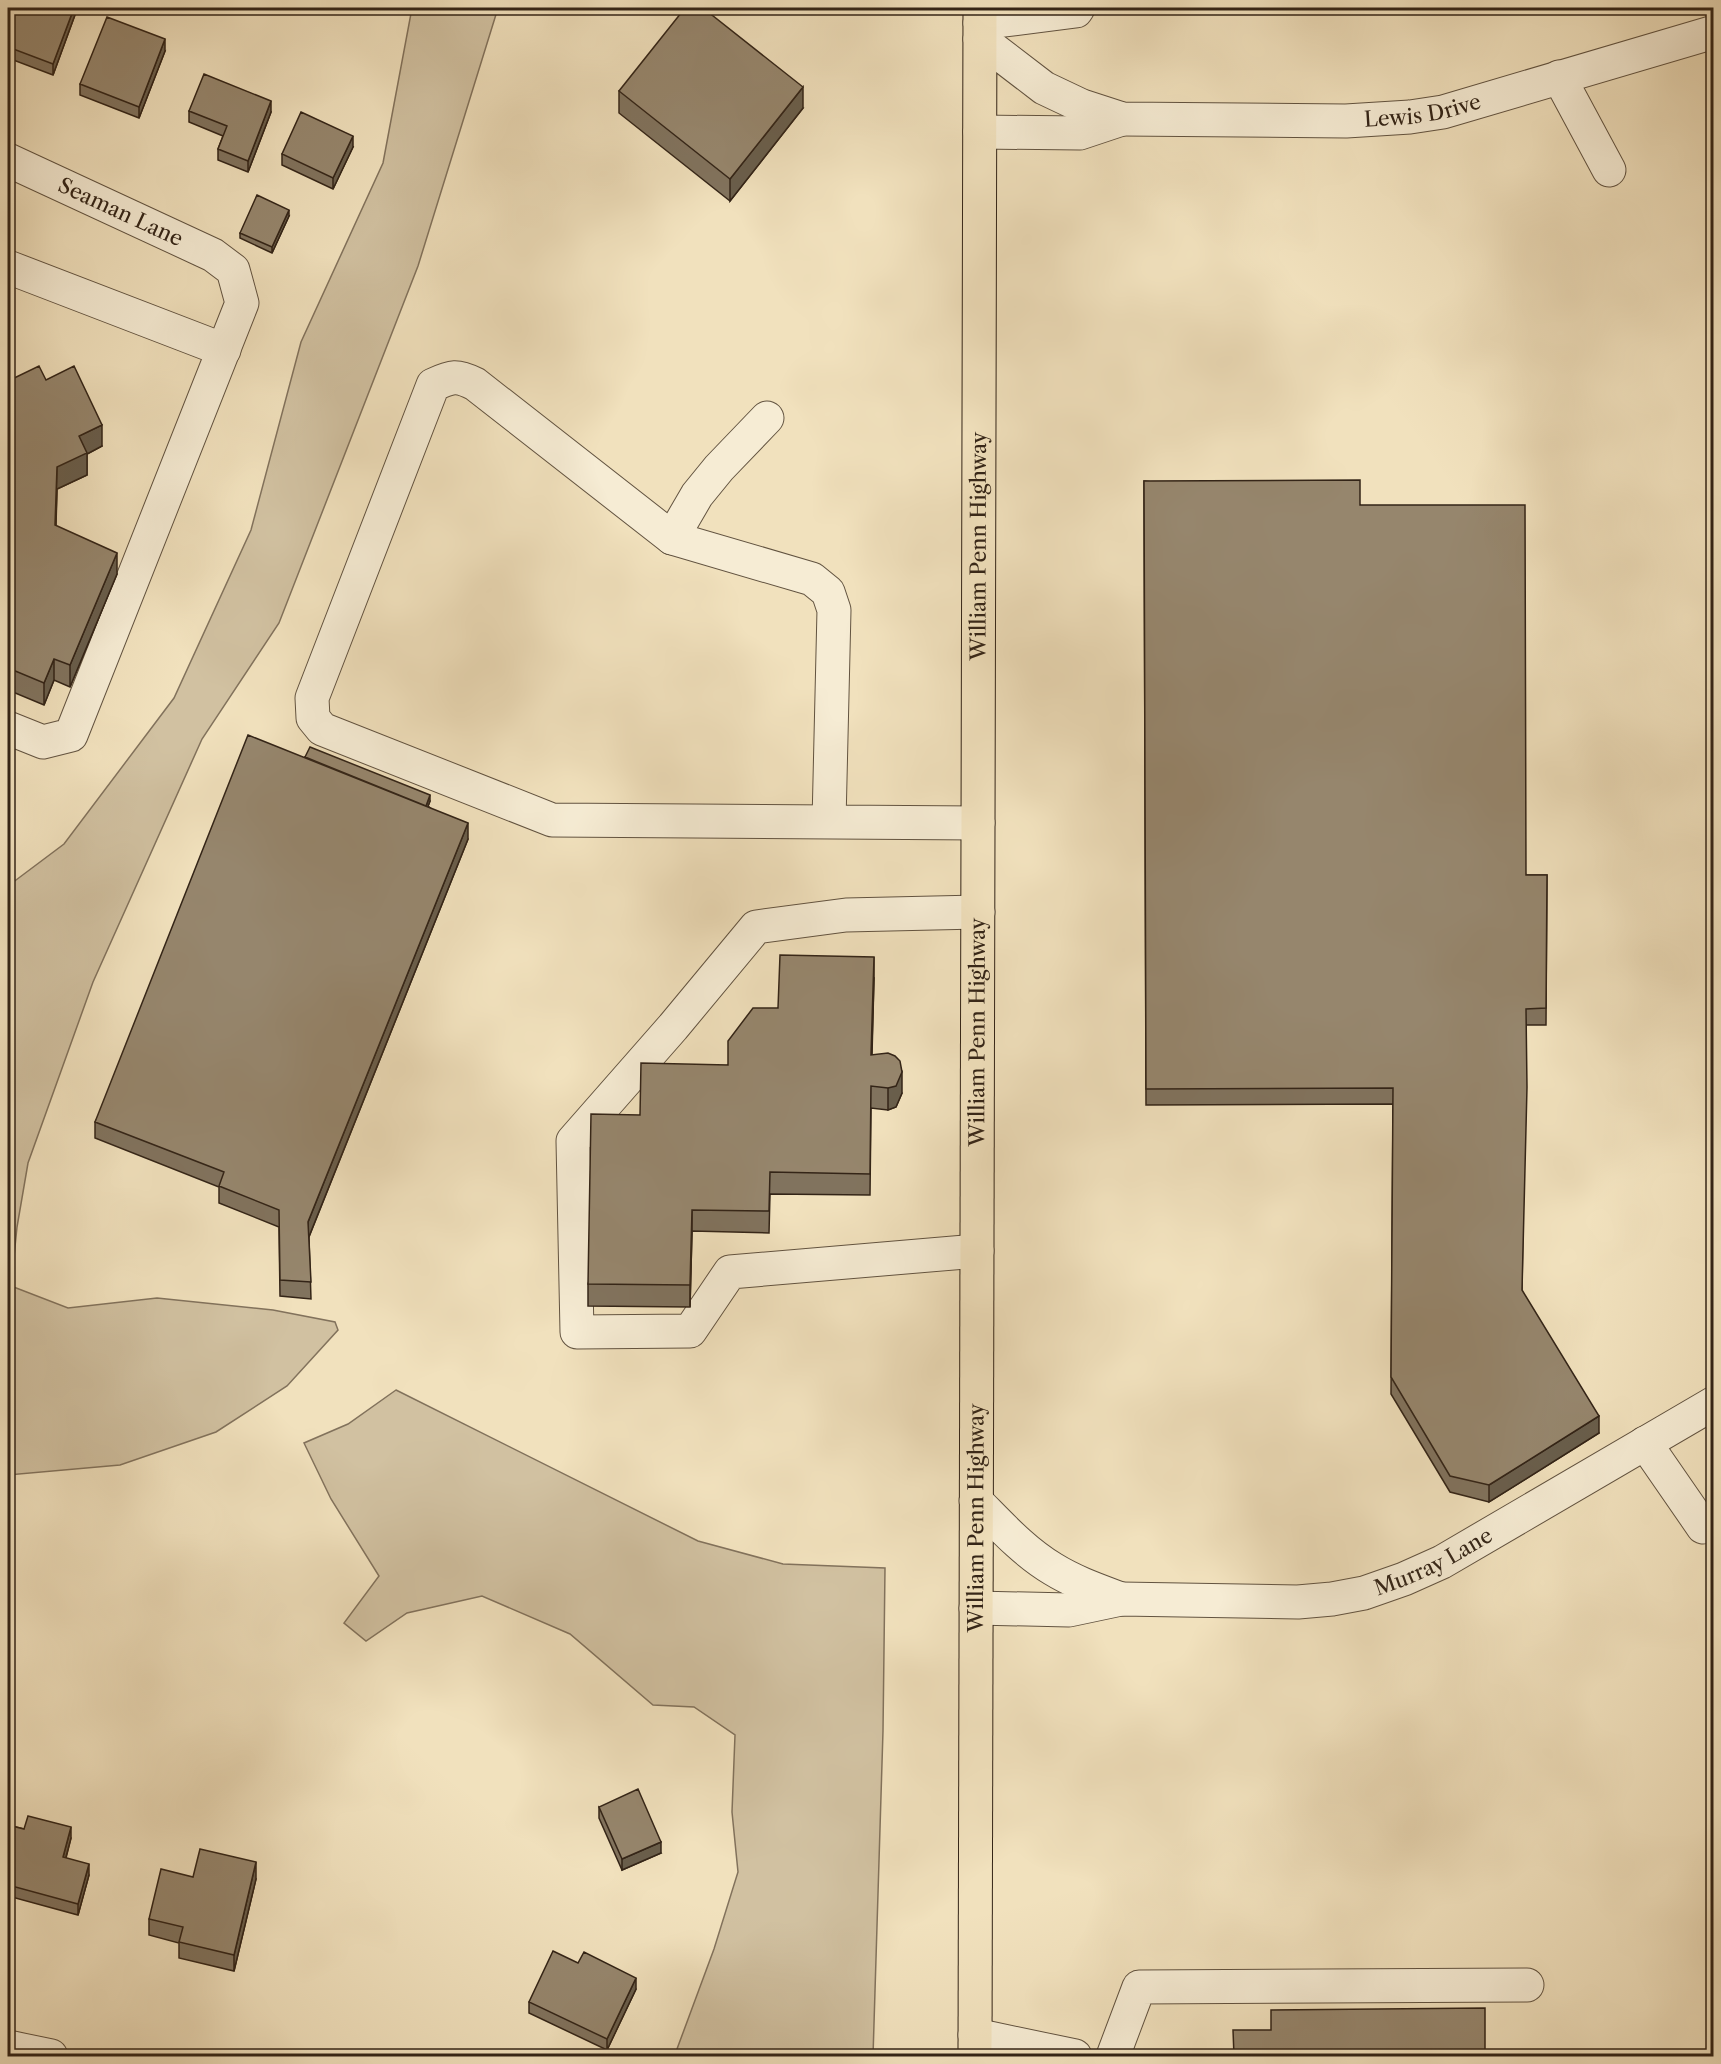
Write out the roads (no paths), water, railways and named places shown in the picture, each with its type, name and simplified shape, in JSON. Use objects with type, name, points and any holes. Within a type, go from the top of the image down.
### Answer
[{"type":"highway","name":"William Penn Highway","points":[[973,2049],[980,23]]},
{"type":"street","points":[[980,23],[1076,12],[1078,8]]},
{"type":"street","name":"Lewis Drive","points":[[980,23],[1044,88],[1082,106],[1122,119],[1346,121],[1410,117],[1443,112],[1713,32]]},
{"type":"street","points":[[1559,77],[1609,170]]},
{"type":"street","name":"Lewis Drive","points":[[980,132],[1080,133],[1122,119]]},
{"type":"street","name":"Seaman Lane","points":[[8,160],[213,255],[233,270],[242,303],[224,350]]},
{"type":"street","points":[[8,267],[224,350],[71,735],[43,742],[8,728]]},
{"type":"street","points":[[829,822],[834,610],[828,592],[812,579],[672,538],[476,384],[461,377],[446,379],[433,385],[312,698],[313,718],[322,729],[552,820],[829,822],[978,823]]},
{"type":"street","points":[[672,538],[697,495],[711,477],[767,418]]},
{"type":"street","points":[[977,1251],[730,1272],[690,1331],[577,1332],[573,1141],[673,1027],[756,927],[846,915],[978,912]]},
{"type":"street","name":"Murray Lane","points":[[976,1608],[1069,1610],[1121,1599],[1298,1602],[1364,1593],[1442,1562],[1713,1403]]},
{"type":"street","points":[[1645,1443],[1703,1527]]},
{"type":"street","name":"Murray Lane","points":[[976,1501],[1018,1543],[1052,1569],[1084,1585],[1121,1599]]},
{"type":"street","points":[[1113,2056],[1139,1988],[1527,1985]]},
{"type":"street","points":[[8,2047],[51,2056]]},
{"type":"street","points":[[973,2049],[1075,2056]]}]
